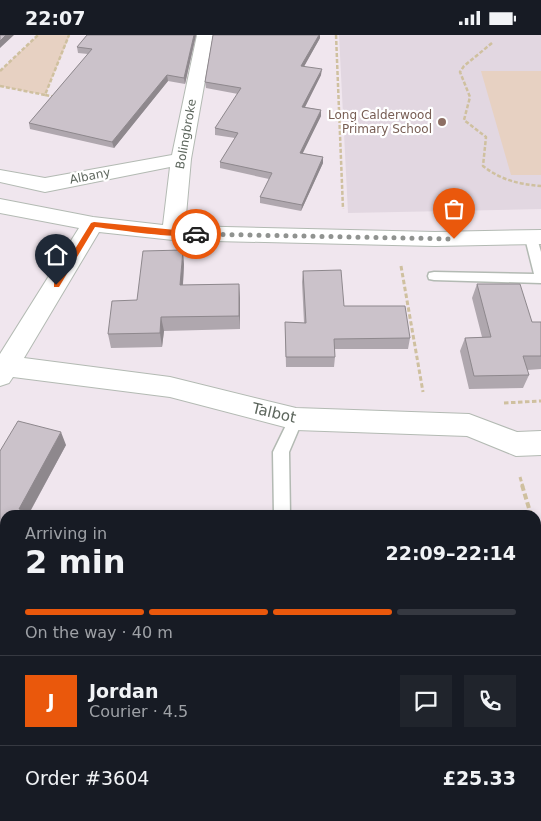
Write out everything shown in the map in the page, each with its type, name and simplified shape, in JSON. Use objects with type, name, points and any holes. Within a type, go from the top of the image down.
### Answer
[{"type":"street","name":"Bolingbroke","points":[[173,233],[181,159],[205,35]]},
{"type":"street","name":"Albany","points":[[0,176],[44,185],[181,159]]},
{"type":"street","points":[[0,206],[94,224],[173,233],[436,239],[536,238]]},
{"type":"street","points":[[3,371],[94,224]]},
{"type":"street","name":"Talbot","points":[[3,371],[170,387],[296,419],[469,425],[528,444]]},
{"type":"lane","points":[[434,276],[541,277],[536,238]]},
{"type":"lane","points":[[282,510],[280,452],[296,419]]},
{"type":"path","points":[[0,71],[38,35]]},
{"type":"path","points":[[45,95],[69,35]]},
{"type":"path","points":[[336,35],[344,237]]},
{"type":"path","points":[[492,43],[460,72],[470,97],[464,120],[486,137],[488,142],[483,158],[483,166],[508,183],[541,186]]},
{"type":"path","points":[[0,85],[55,97]]},
{"type":"path","points":[[400,262],[423,393],[431,394]]},
{"type":"path","points":[[495,403],[541,401]]},
{"type":"path","points":[[528,444],[515,460],[530,510]]},
{"type":"shaded area","points":[[38,35],[70,35],[45,95],[0,86],[0,71]]},
{"type":"shaded area","name":"Long Calderwood Primary School","points":[[339,35],[541,35],[541,209],[348,213]]},
{"type":"shaded area","points":[[481,71],[541,71],[541,175],[511,175]]},
{"type":"building","points":[[0,35],[6,35],[0,41]]},
{"type":"building","points":[[87,35],[194,35],[184,78],[167,75],[112,142],[29,123],[92,49],[77,47]]},
{"type":"building","points":[[213,35],[319,35],[301,66],[322,69],[302,107],[321,110],[300,153],[323,157],[302,205],[260,197],[272,173],[220,162],[238,133],[215,128],[241,88],[205,82]]},
{"type":"building","points":[[183,250],[180,285],[239,284],[239,316],[161,317],[160,333],[108,334],[112,301],[137,300],[143,251]]},
{"type":"building","points":[[341,270],[344,306],[405,306],[410,338],[334,339],[335,357],[286,357],[285,322],[306,323],[303,271]]},
{"type":"building","points":[[477,284],[520,284],[532,322],[541,322],[541,356],[523,356],[529,375],[474,376],[465,338],[491,337]]},
{"type":"building","points":[[18,421],[61,432],[19,509],[23,510],[0,510],[0,451]]},
{"type":"way so far","points":[[196,234],[454,239]]},
{"type":"place","name":"Long Calderwood Primary School","points":[[442,122]]},
{"type":"route","points":[[56,285],[94,224],[196,234]]}]
